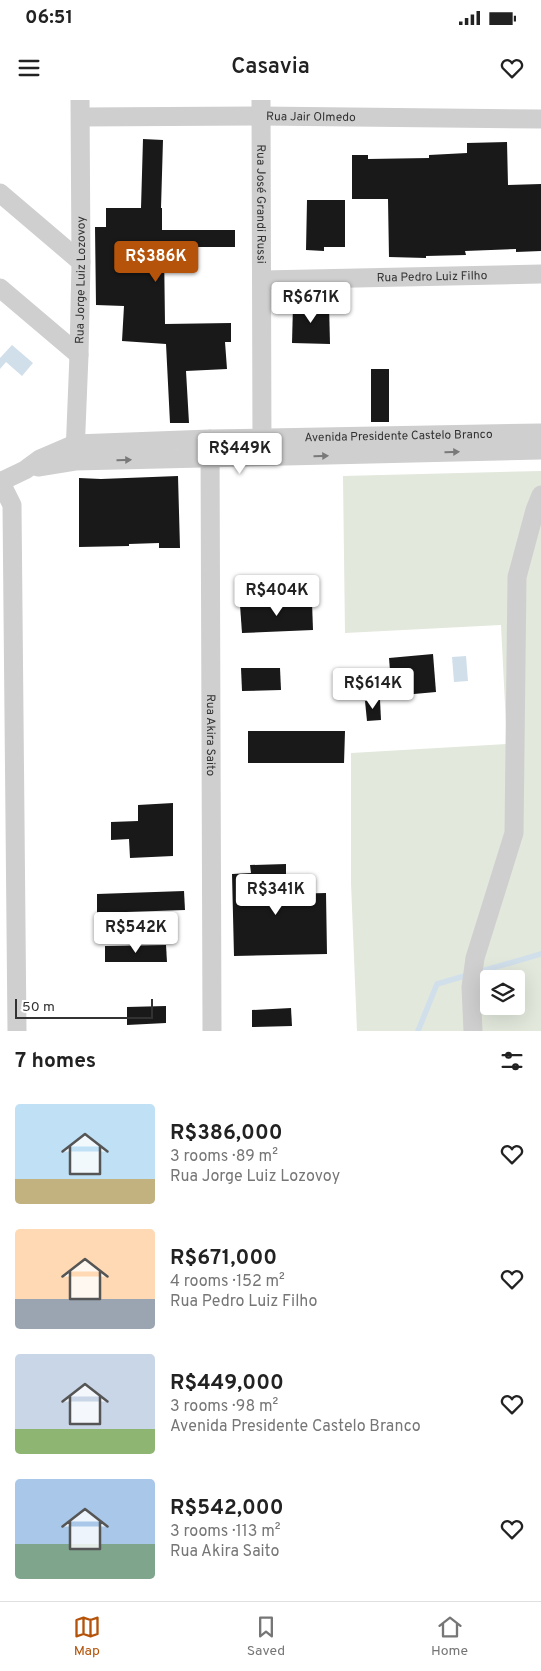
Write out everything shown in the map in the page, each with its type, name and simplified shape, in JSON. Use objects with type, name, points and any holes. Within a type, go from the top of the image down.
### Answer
[{"type":"street","name":"Rua Jair Olmedo","points":[[80,109],[261,108],[541,119]]},
{"type":"street","name":"Rua José Grandi Russi","points":[[261,108],[263,280],[262,458]]},
{"type":"street","name":"Rua Jorge Luiz Lozovoy","points":[[75,452],[81,262],[80,109]]},
{"type":"street","points":[[0,192],[81,262]]},
{"type":"street","name":"Rua Pedro Luiz Filho","points":[[263,280],[541,274]]},
{"type":"street","points":[[0,288],[79,355]]},
{"type":"street","name":"Avenida Presidente Castelo Branco","points":[[75,452],[210,439],[541,433]]},
{"type":"street","name":"Rua Akira Saito","points":[[210,439],[212,1031]]},
{"type":"street","name":"Avenida Presidente Castelo Branco","points":[[75,452],[210,459],[541,450]]},
{"type":"street","points":[[16,1031],[7,794],[6,634],[12,505],[0,482],[25,470],[75,452]]},
{"type":"street","points":[[473,1031],[471,987],[475,958],[514,833],[517,577],[535,510],[541,496]]},
{"type":"shaded area","points":[[12,345],[33,363],[22,376],[6,362],[0,369],[0,358]]},
{"type":"shaded area","points":[[541,471],[541,1031],[357,1031],[351,883],[351,753],[507,744],[501,625],[345,633],[343,476]]},
{"type":"shaded area","points":[[466,656],[468,681],[454,682],[452,657]]},
{"type":"building","points":[[143,139],[163,140],[162,230],[235,230],[235,247],[164,247],[165,324],[231,323],[231,342],[225,342],[227,369],[186,371],[189,423],[170,423],[166,344],[122,341],[124,306],[96,305],[95,227],[106,227],[106,208],[141,208]]},
{"type":"building","points":[[507,142],[508,185],[541,184],[541,251],[516,252],[516,249],[465,251],[466,255],[426,256],[426,258],[389,257],[388,199],[352,199],[352,155],[368,155],[368,159],[429,158],[429,155],[467,153],[467,143]]},
{"type":"building","points":[[307,200],[345,200],[345,247],[324,247],[324,251],[306,250]]},
{"type":"building","points":[[329,304],[330,344],[292,343],[293,305]]},
{"type":"building","points":[[371,369],[389,369],[389,422],[371,422]]},
{"type":"building","points":[[178,476],[180,548],[159,548],[159,543],[79,547],[79,478]]},
{"type":"building","points":[[312,602],[313,630],[242,633],[240,605]]},
{"type":"building","points":[[433,654],[436,692],[392,696],[389,658]]},
{"type":"building","points":[[241,668],[280,668],[281,690],[242,691]]},
{"type":"building","points":[[380,700],[381,720],[367,721],[365,701]]},
{"type":"building","points":[[248,731],[345,731],[344,763],[248,763]]},
{"type":"building","points":[[173,803],[173,856],[130,858],[129,839],[111,840],[111,822],[138,821],[138,805]]},
{"type":"building","points":[[286,864],[286,894],[326,893],[327,954],[234,956],[232,874],[251,873],[250,865]]},
{"type":"building","points":[[184,891],[185,910],[97,913],[97,894]]},
{"type":"building","points":[[166,945],[167,962],[105,962],[105,946]]},
{"type":"building","points":[[166,1006],[166,1023],[127,1025],[127,1007]]},
{"type":"building","points":[[291,1008],[292,1026],[252,1027],[252,1010]]},
{"type":"waterway","points":[[418,1031],[437,984],[541,954]]}]
